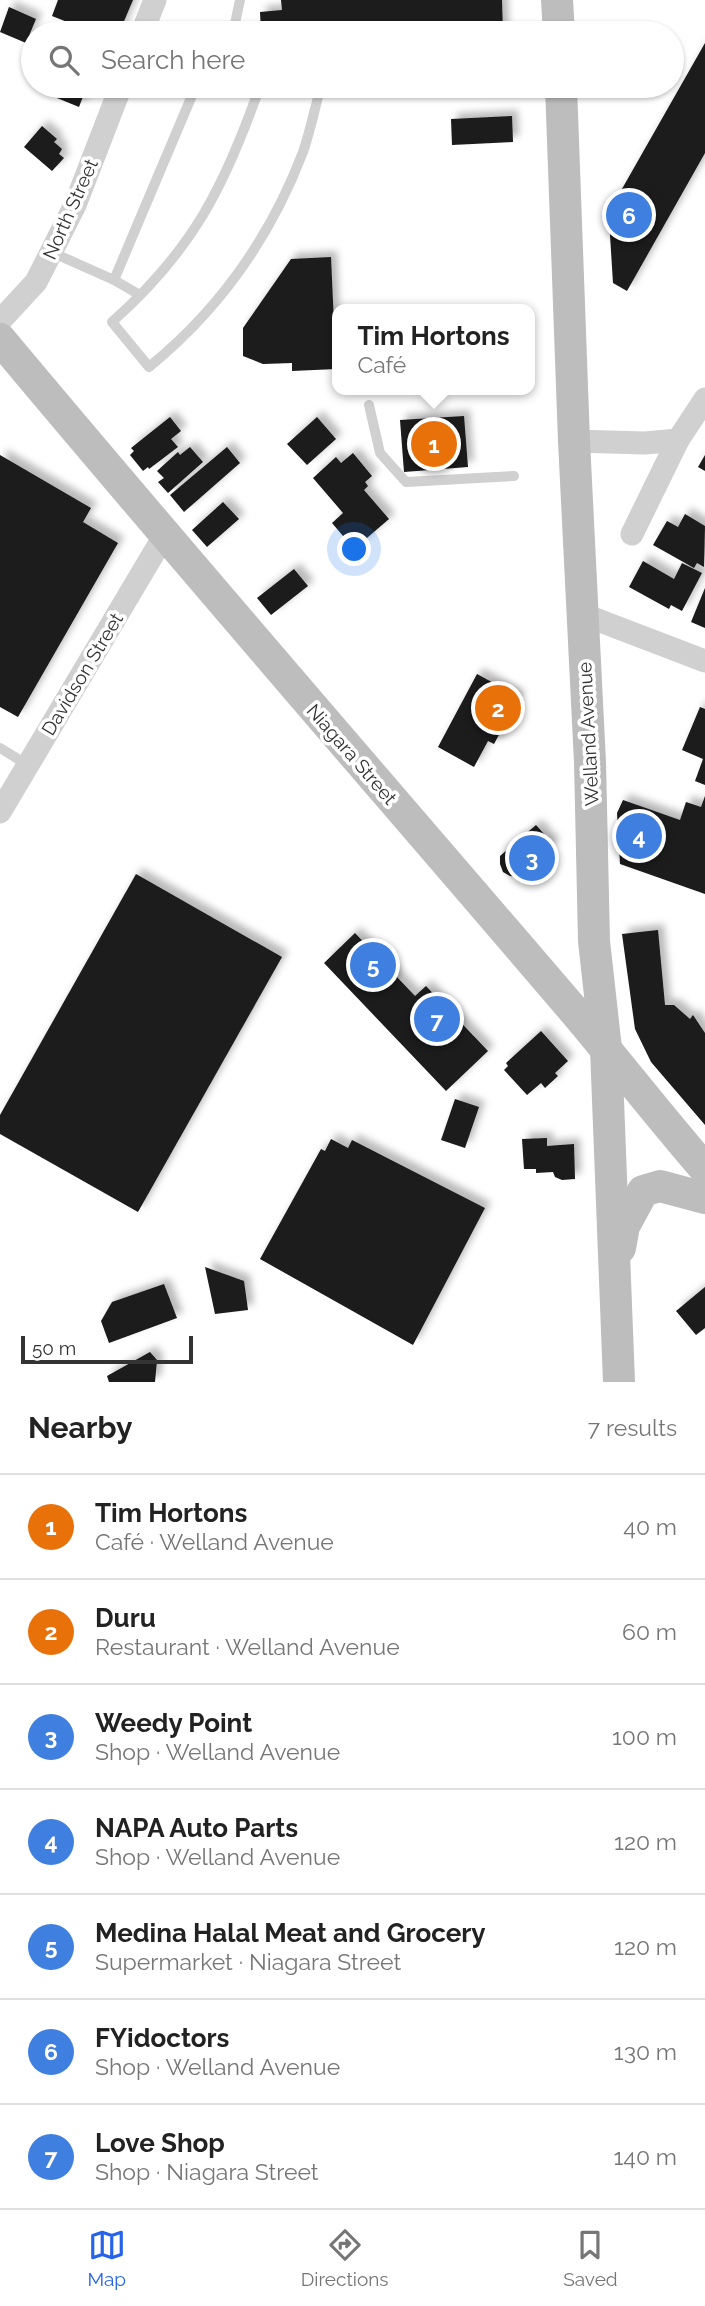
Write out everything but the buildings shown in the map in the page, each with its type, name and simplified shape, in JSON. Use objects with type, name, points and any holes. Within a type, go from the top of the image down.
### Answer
[{"type":"main road","name":"Welland Avenue","points":[[561,98],[574,441],[590,762],[594,941],[606,1049],[619,1382]]},
{"type":"main road","name":"Niagara Street","points":[[0,339],[164,536],[606,1049],[640,1094],[705,1169]]},
{"type":"main road","points":[[614,1277],[624,1226],[643,1191],[660,1186],[705,1198]]},
{"type":"street","points":[[147,21],[155,0]]},
{"type":"street","name":"North Street","points":[[0,321],[36,282],[75,205],[116,98]]},
{"type":"street","points":[[632,534],[678,440],[705,399]]},
{"type":"street","points":[[574,441],[645,443],[678,440]]},
{"type":"street","name":"Davidson Street","points":[[0,812],[164,536]]},
{"type":"street","points":[[582,614],[705,661]]},
{"type":"lane","points":[[236,21],[240,0]]},
{"type":"lane","points":[[114,280],[191,98]]},
{"type":"lane","points":[[256,98],[237,149],[214,197],[185,246],[112,322],[149,367],[211,309],[262,237],[304,150],[318,98]]},
{"type":"lane","points":[[51,252],[114,280],[140,295]]},
{"type":"lane","points":[[369,405],[380,453],[406,482],[514,476]]},
{"type":"lane","points":[[0,748],[28,765]]},
{"type":"place","name":"FYidoctors","points":[[629,215]]},
{"type":"place","name":"Tim Hortons","points":[[434,444]]},
{"type":"place","name":"Duru","points":[[498,708]]},
{"type":"place","name":"NAPA Auto Parts","points":[[639,836]]},
{"type":"place","name":"Weedy Point","points":[[532,858]]},
{"type":"place","name":"Medina Halal Meat and Grocery","points":[[373,965]]},
{"type":"place","name":"Love Shop","points":[[437,1019]]}]
